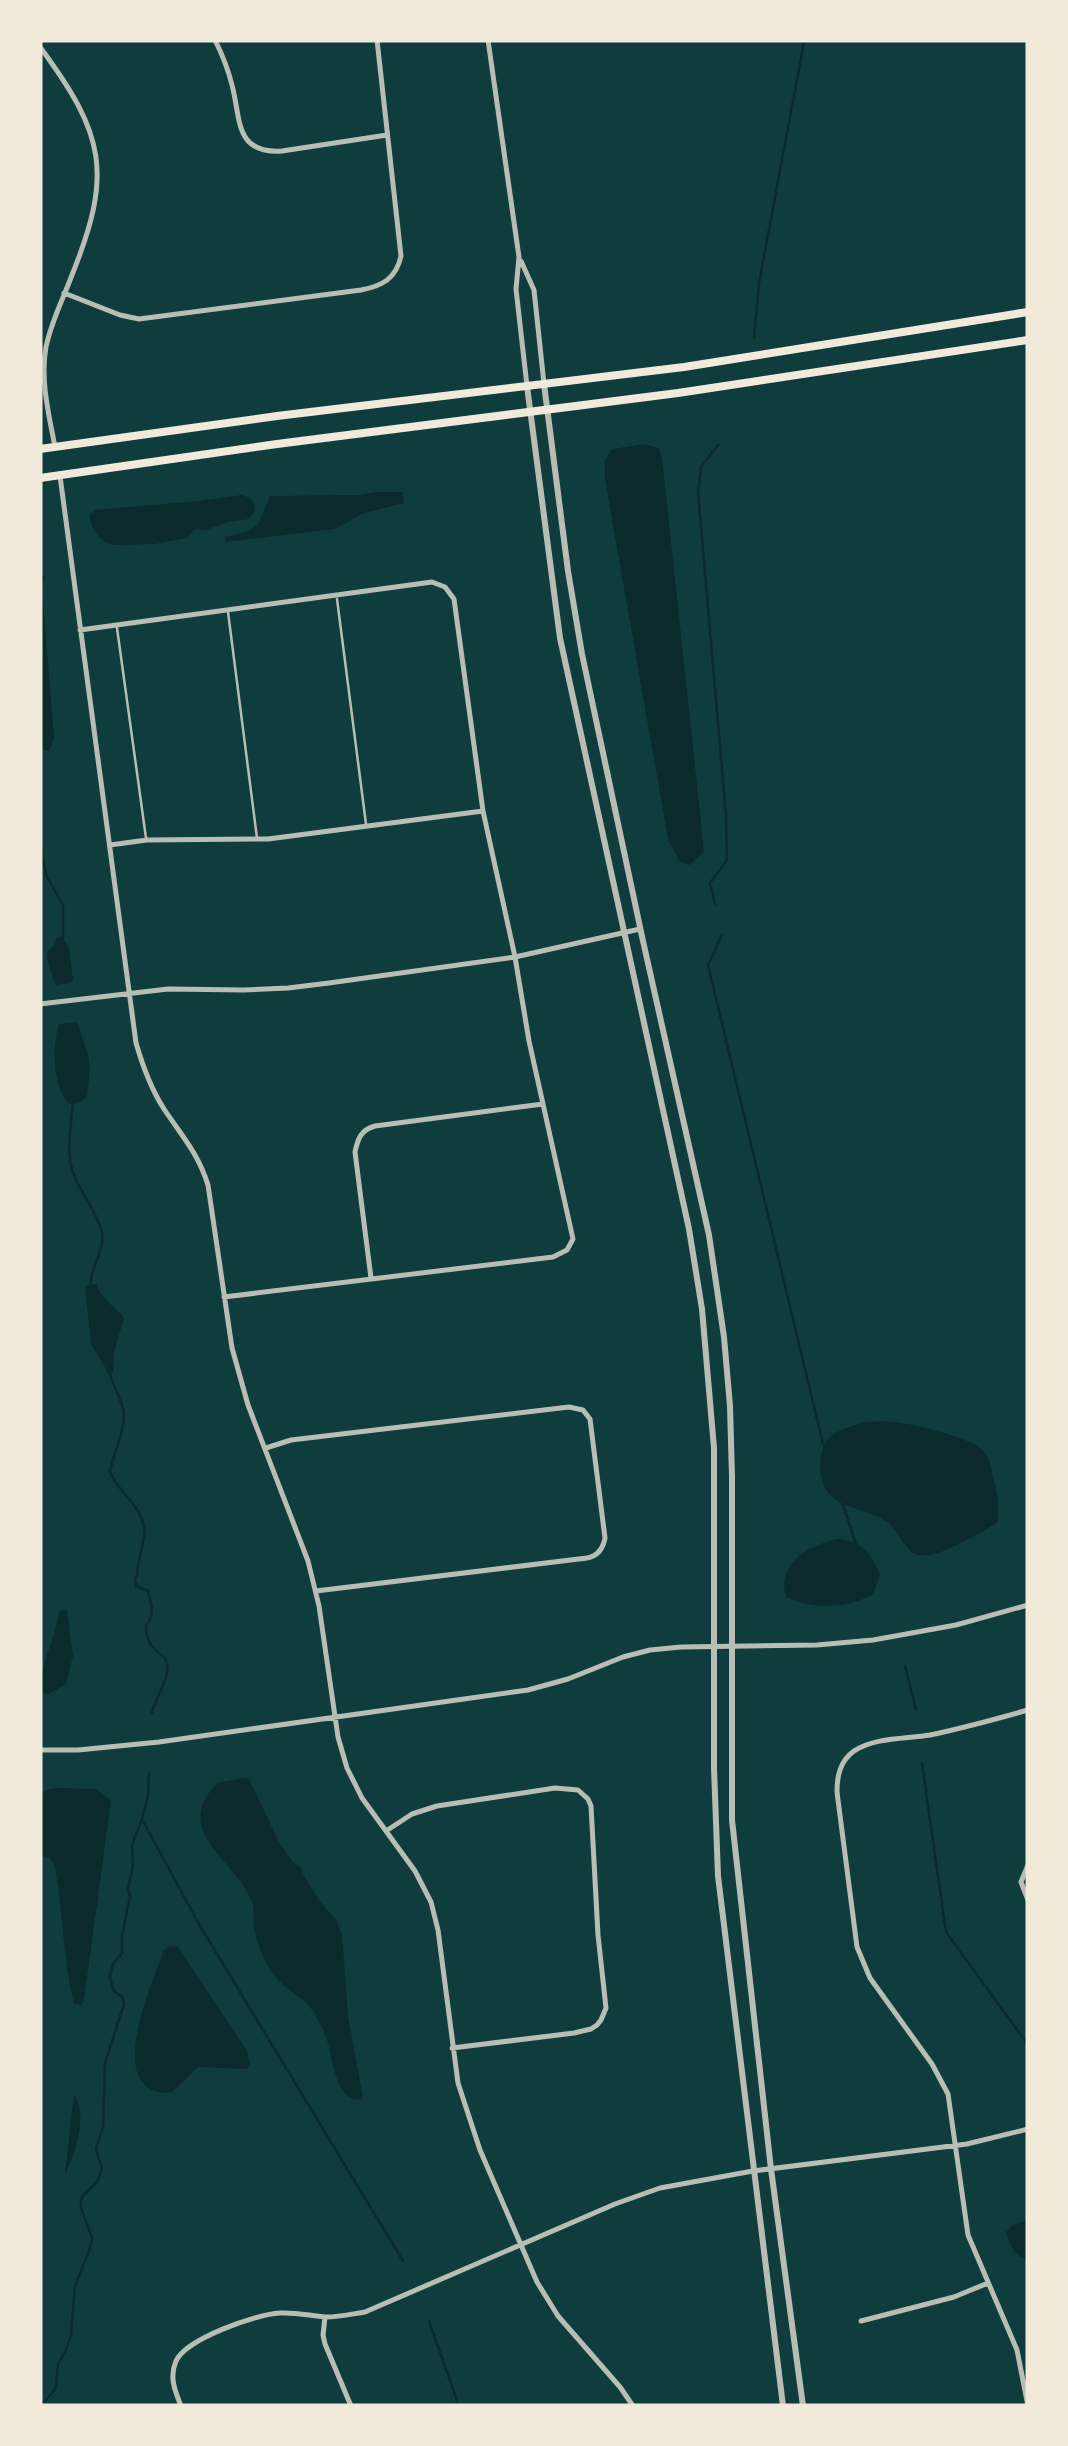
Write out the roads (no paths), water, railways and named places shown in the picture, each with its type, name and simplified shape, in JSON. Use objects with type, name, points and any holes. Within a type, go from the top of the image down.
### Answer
[{"type":"main road","points":[[40,449],[684,367],[1028,312]]},
{"type":"main road","points":[[40,478],[678,393],[1028,340]]},
{"type":"street","points":[[214,40],[232,84],[240,127],[258,148],[282,151],[388,135]]},
{"type":"street","points":[[64,293],[139,319],[361,290],[387,282],[395,274],[401,243],[377,40]]},
{"type":"street","points":[[488,40],[519,257],[516,290],[560,638],[689,1229],[702,1308],[714,1448],[718,1876],[783,2406]]},
{"type":"street","points":[[40,47],[88,125],[98,192],[90,228],[48,337],[44,366],[55,447]]},
{"type":"street","points":[[519,257],[534,290],[579,639],[709,1234],[724,1337],[732,1440],[732,1820],[771,2168],[803,2406]]},
{"type":"street","points":[[60,476],[136,1043],[163,1107],[190,1143],[204,1174],[239,1376],[305,1550],[316,1592],[338,1737],[354,1783],[422,1882],[436,1917],[462,2098],[537,2282],[551,2307],[633,2406]]},
{"type":"street","points":[[80,630],[432,582],[445,587],[454,599],[483,810],[573,1240],[562,1254],[553,1256],[224,1296]]},
{"type":"street","points":[[110,845],[146,840],[257,839],[483,810]]},
{"type":"street","points":[[40,1004],[168,989],[288,988],[515,957],[640,929]]},
{"type":"street","points":[[371,1278],[355,1152],[363,1132],[375,1126],[543,1104]]},
{"type":"street","points":[[266,1448],[291,1440],[569,1407],[583,1410],[590,1419],[605,1538],[597,1554],[316,1592]]},
{"type":"street","points":[[40,1750],[118,1748],[540,1687],[650,1650],[873,1640],[942,1628],[1028,1605]]},
{"type":"street","points":[[1028,1710],[934,1734],[870,1743],[848,1756],[840,1768],[837,1792],[857,1947],[870,1978],[944,2084],[968,2235],[1017,2350],[1028,2406]]},
{"type":"street","points":[[386,1831],[412,1814],[437,1806],[555,1788],[578,1790],[591,1806],[598,1935],[606,1999],[601,2020],[591,2029],[574,2033],[452,2048]]},
{"type":"street","points":[[1028,1865],[1021,1882],[1028,1900]]},
{"type":"street","points":[[181,2406],[173,2372],[178,2356],[196,2343],[240,2323],[272,2314],[325,2317],[365,2312],[660,2188],[771,2168],[956,2146],[1028,2129]]},
{"type":"street","points":[[862,2320],[954,2297],[988,2284]]},
{"type":"street","points":[[325,2317],[322,2335],[351,2406]]},
{"type":"lane","points":[[337,596],[366,825]]},
{"type":"lane","points":[[228,611],[257,839]]},
{"type":"lane","points":[[117,626],[146,840]]},
{"type":"water","points":[[646,444],[659,449],[662,457],[704,851],[690,865],[679,861],[668,839],[605,479],[605,460],[612,449]]},
{"type":"water","points":[[403,492],[404,503],[364,513],[335,529],[225,542],[226,537],[249,531],[259,523],[270,496]]},
{"type":"water","points":[[242,495],[255,504],[249,519],[193,530],[187,538],[155,544],[112,545],[99,537],[90,519],[96,510]]},
{"type":"water","points":[[40,574],[45,576],[42,589],[54,737],[48,751],[40,748]]},
{"type":"water","points":[[61,937],[69,946],[73,980],[55,985],[47,958],[48,951]]},
{"type":"water","points":[[77,1022],[90,1069],[87,1097],[69,1104],[59,1087],[55,1044],[59,1024]]},
{"type":"water","points":[[97,1284],[124,1318],[114,1352],[113,1372],[107,1373],[91,1345],[85,1286]]},
{"type":"water","points":[[863,1422],[916,1426],[979,1447],[991,1468],[998,1504],[997,1523],[948,1549],[919,1555],[887,1522],[831,1496],[821,1473],[824,1446],[837,1432]]},
{"type":"water","points":[[837,1539],[859,1545],[874,1561],[880,1575],[873,1594],[853,1603],[830,1606],[786,1597],[786,1575],[797,1558]]},
{"type":"water","points":[[67,1610],[73,1656],[66,1684],[49,1694],[40,1693],[59,1611]]},
{"type":"water","points":[[248,1778],[279,1842],[301,1868],[342,1935],[348,2015],[363,2099],[354,2099],[341,2088],[315,2014],[267,1965],[255,1933],[252,1902],[203,1831],[200,1817],[204,1801],[217,1783]]},
{"type":"water","points":[[60,1788],[96,1789],[111,1801],[82,2005],[74,2004],[70,1987],[55,1867],[50,1858],[40,1855],[40,1794]]},
{"type":"water","points":[[178,1947],[247,2051],[250,2064],[247,2069],[198,2067],[172,2092],[164,2093],[150,2089],[140,2078],[135,2063],[139,2023],[164,1950]]},
{"type":"water","points":[[74,2094],[80,2123],[65,2174]]},
{"type":"water","points":[[1028,2220],[1028,2260],[1013,2250],[1006,2232]]},
{"type":"waterway","points":[[754,338],[759,283],[807,40]]},
{"type":"waterway","points":[[715,904],[710,883],[727,860],[726,816],[698,492],[701,467],[718,445]]},
{"type":"waterway","points":[[40,843],[46,875],[63,905],[63,942]]},
{"type":"waterway","points":[[722,935],[708,965],[823,1444]]},
{"type":"waterway","points":[[73,1104],[71,1166],[102,1233],[91,1287]]},
{"type":"waterway","points":[[109,1371],[124,1417],[110,1472],[142,1519],[144,1532],[136,1586],[148,1591],[152,1609],[146,1625],[147,1637],[165,1657],[167,1665],[166,1679],[152,1713]]},
{"type":"waterway","points":[[841,1499],[856,1544]]},
{"type":"waterway","points":[[905,1666],[916,1710]]},
{"type":"waterway","points":[[922,1763],[946,1932],[1028,2045]]},
{"type":"waterway","points":[[40,2406],[56,2385],[58,2364],[71,2335],[75,2286],[92,2238],[81,2201],[102,2169],[96,2149],[103,2127],[105,2063],[124,2004],[113,1990],[110,1976],[122,1953],[132,1845],[148,1796],[149,1773]]},
{"type":"waterway","points":[[143,1821],[200,1926],[403,2261]]},
{"type":"waterway","points":[[429,2321],[459,2406]]}]
